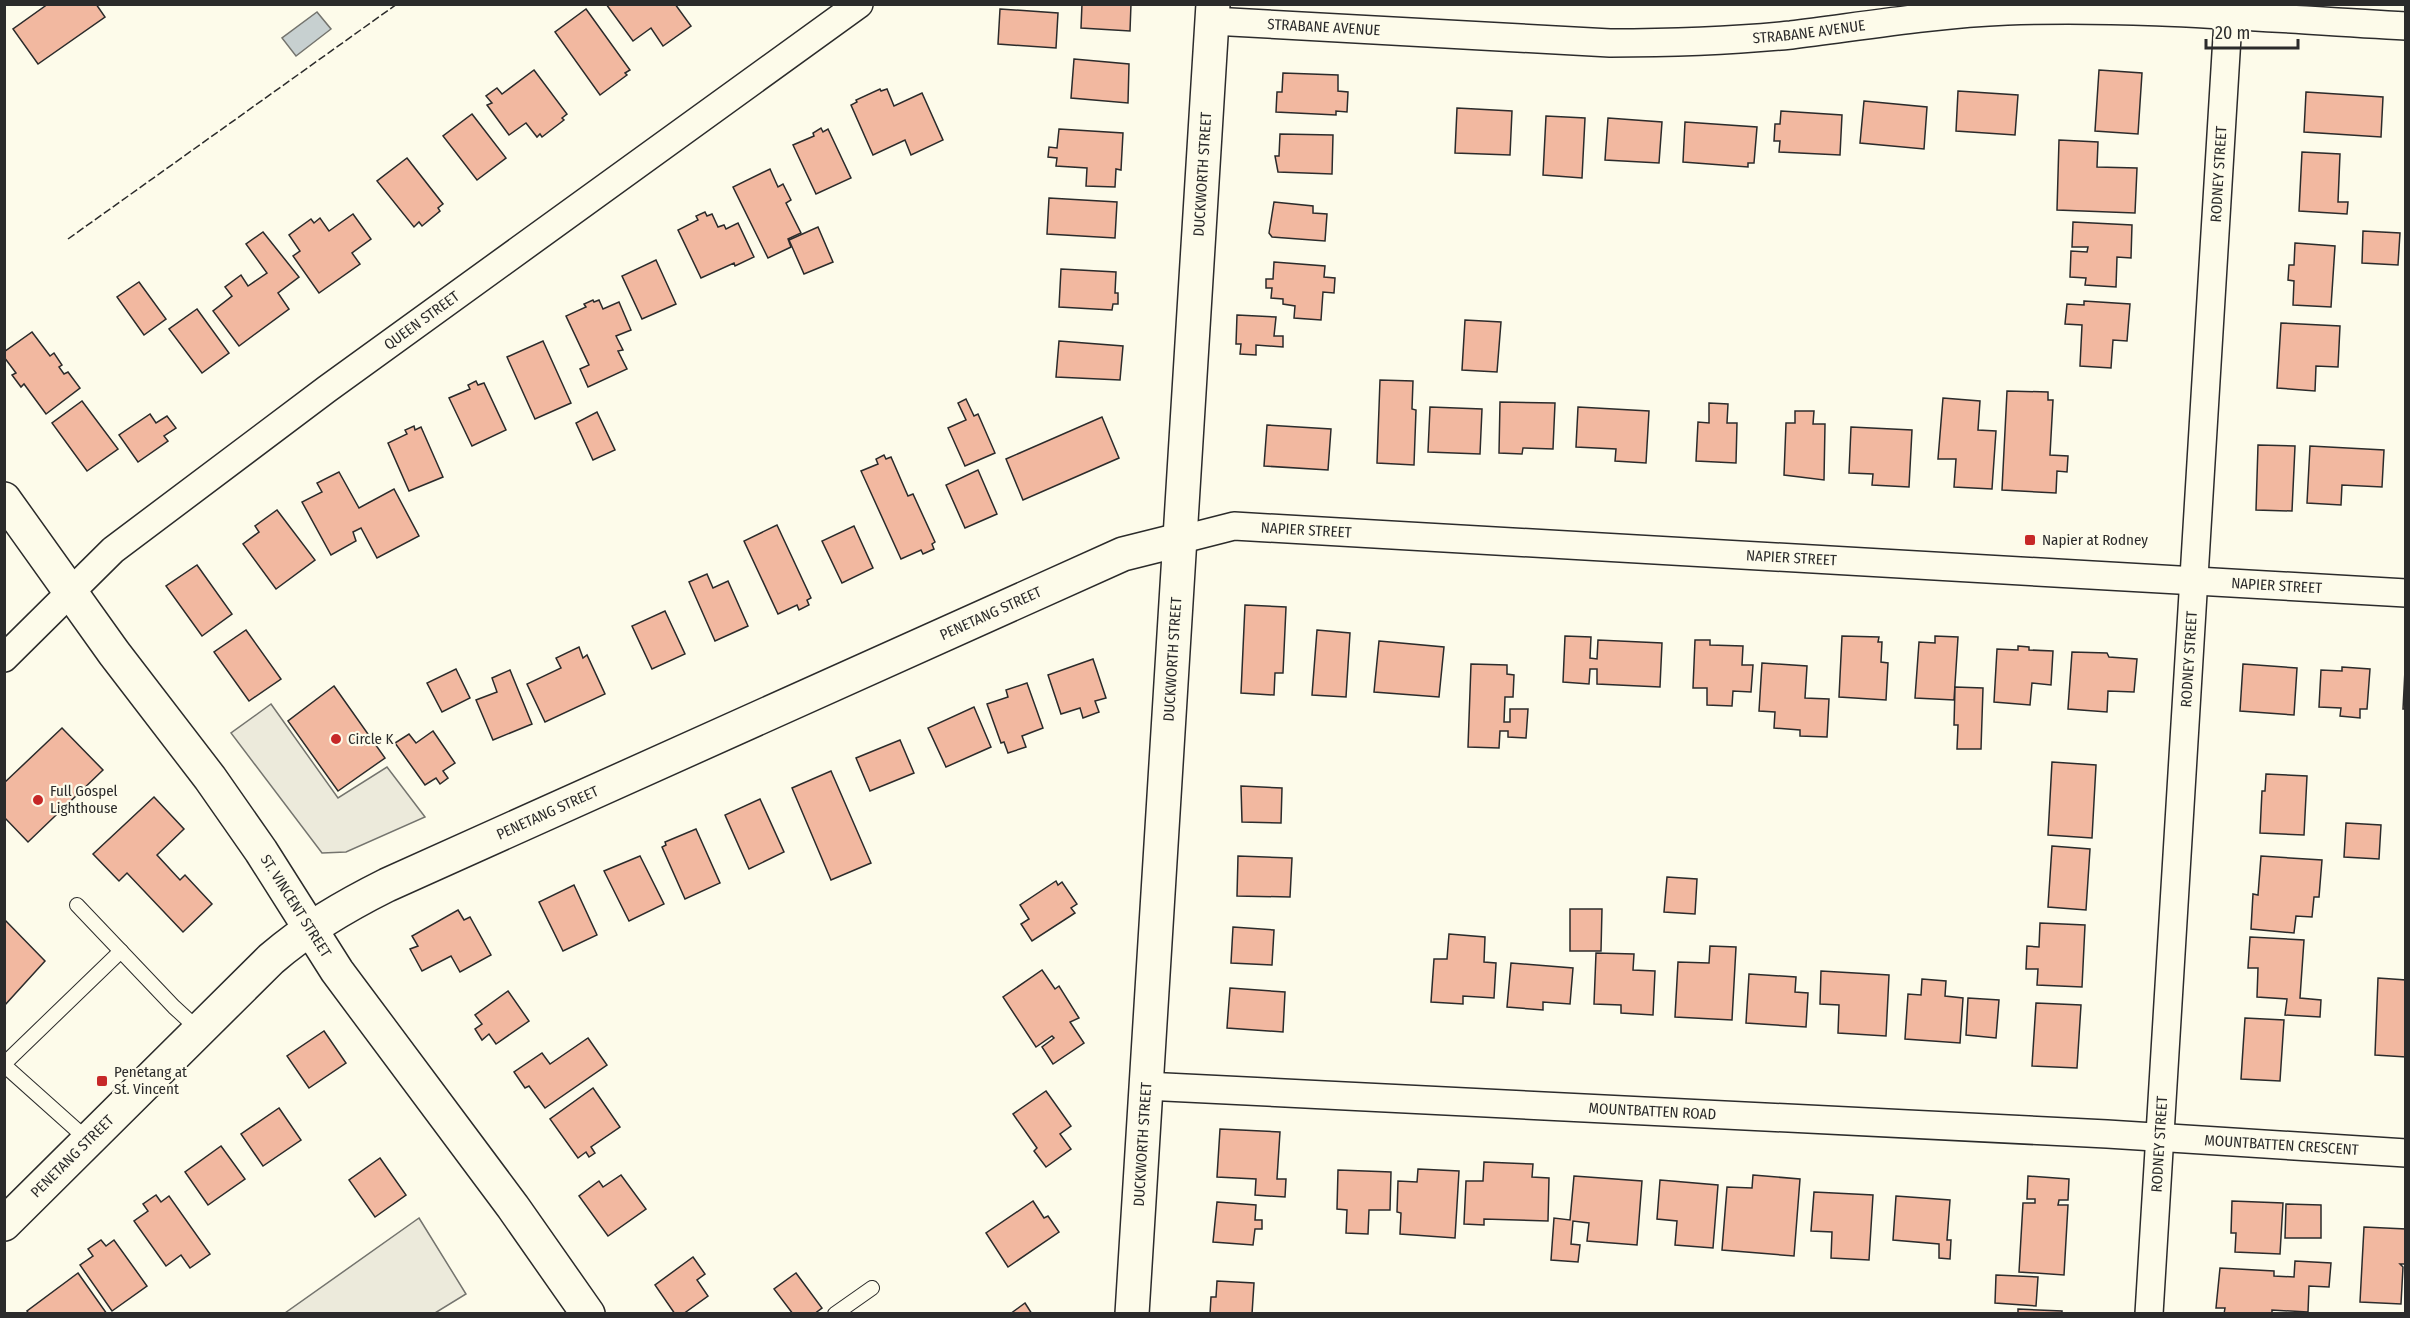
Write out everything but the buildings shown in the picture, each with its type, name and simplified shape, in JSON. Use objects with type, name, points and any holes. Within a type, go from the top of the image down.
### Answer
[{"type":"main road","name":"DUCKWORTH STREET","points":[[1132,1314],[1212,13]]},
{"type":"main road","name":"ST. VINCENT STREET","points":[[4,499],[114,653],[210,778],[261,851],[337,971],[513,1208],[588,1314]]},
{"type":"main road","name":"PENETANG STREET","points":[[4,1224],[271,959],[309,927],[387,885],[1124,554],[1179,540]]},
{"type":"street","name":"QUEEN STREET","points":[[4,658],[113,550],[318,396],[858,4]]},
{"type":"street","name":"STRABANE AVENUE","points":[[1212,13],[1610,43],[1668,43],[1789,35],[1918,18],[2006,11],[2228,10],[2406,26]]},
{"type":"street","name":"RODNEY STREET","points":[[2148,1314],[2228,10]]},
{"type":"street","name":"NAPIER STREET","points":[[1179,540],[1234,526],[2406,593]]},
{"type":"street","name":"MOUNTBATTEN ROAD","points":[[1145,1086],[2159,1138]]},
{"type":"street","name":"MOUNTBATTEN CRESCENT","points":[[2159,1138],[2406,1153]]},
{"type":"lane","points":[[77,905],[174,1007],[199,1030]]},
{"type":"lane","points":[[88,1141],[4,1064],[121,951]]},
{"type":"lane","points":[[835,1314],[872,1288]]},
{"type":"shaded area","points":[[317,12],[331,29],[296,56],[282,38]]},
{"type":"shaded area","points":[[271,704],[338,798],[387,767],[425,817],[346,852],[322,853],[231,733]]},
{"type":"shaded area","points":[[419,1218],[466,1294],[435,1313],[285,1313]]},
{"type":"fence","points":[[68,239],[397,4]]},
{"type":"place","name":"Napier at Rodney","points":[[2030,540]]},
{"type":"place","name":"Circle K","points":[[336,739]]},
{"type":"place","name":"Full Gospel Lighthouse","points":[[38,800]]},
{"type":"place","name":"Penetang at St. Vincent","points":[[102,1081]]}]
